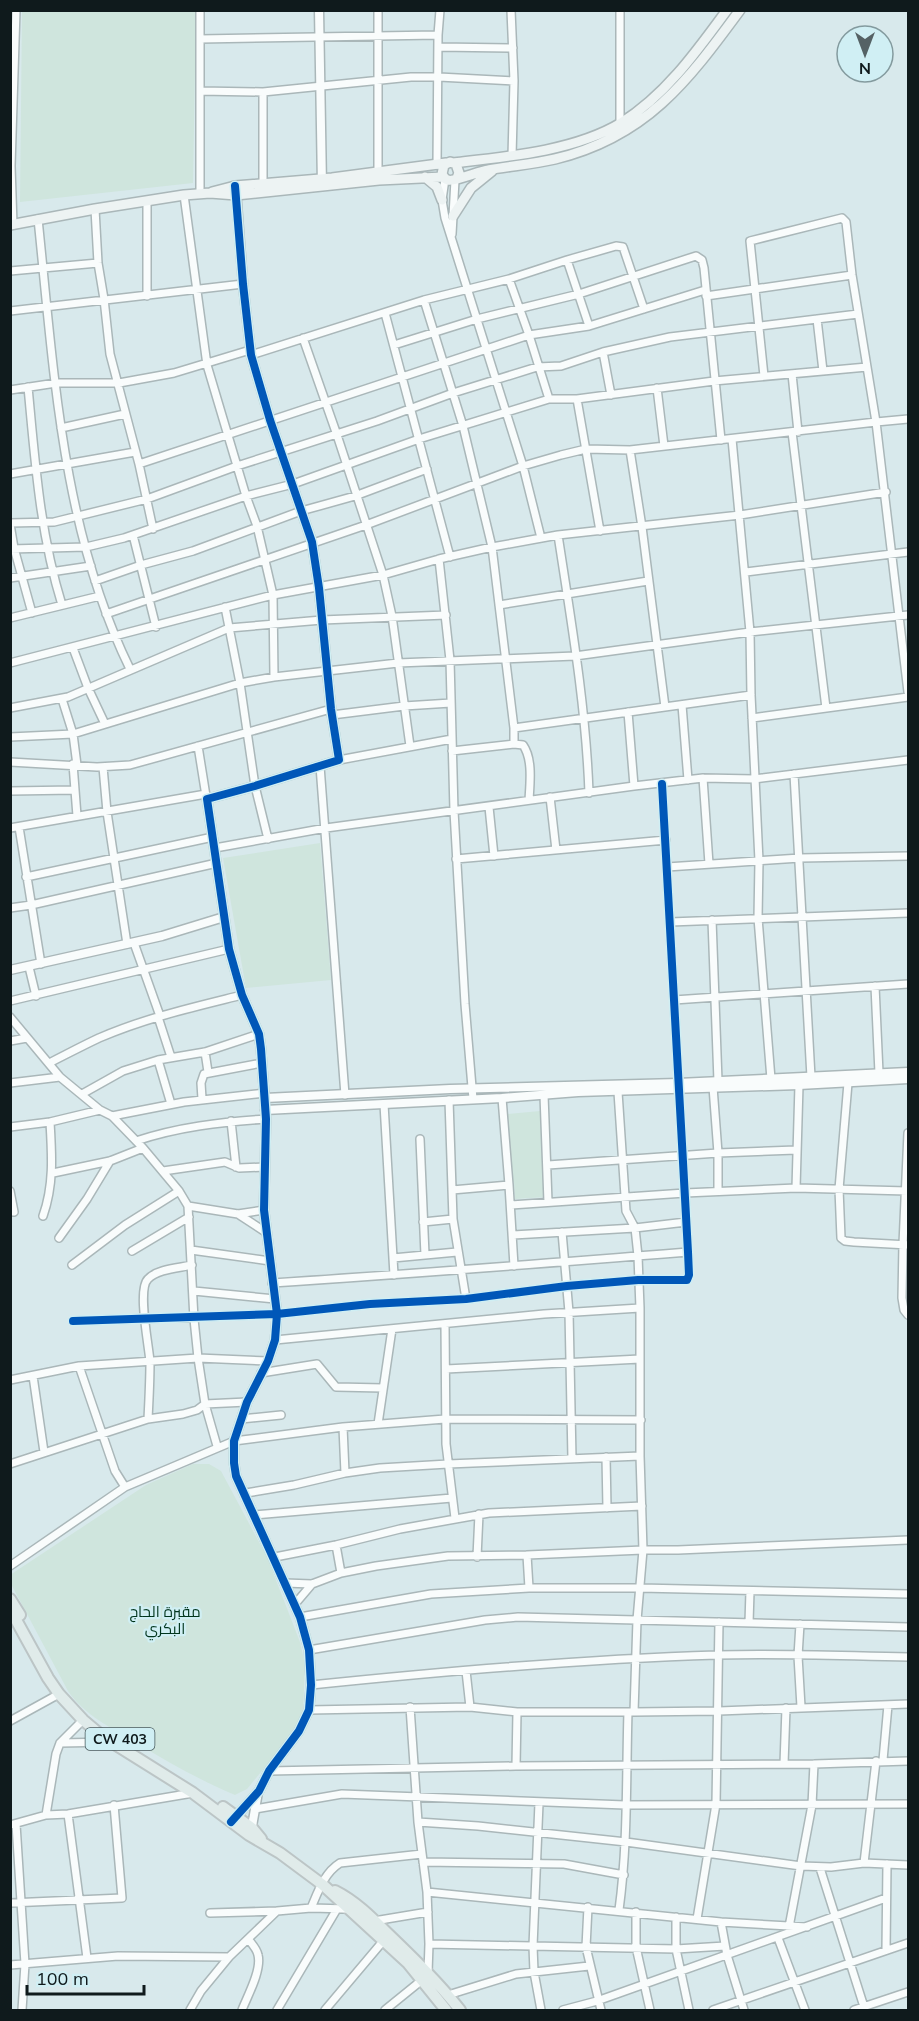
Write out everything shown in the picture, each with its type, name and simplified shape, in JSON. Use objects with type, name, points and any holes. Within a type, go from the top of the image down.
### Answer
[{"type":"main road","points":[[12,225],[184,195],[322,182],[512,156],[567,144],[620,124],[638,111],[673,79],[727,10]]},
{"type":"main road","points":[[236,191],[264,184],[425,177],[450,178],[556,158],[593,147],[625,132],[646,117],[681,85],[710,52],[740,10]]},
{"type":"main road","points":[[445,164],[459,169],[450,178]]},
{"type":"main road","points":[[445,164],[442,168],[450,178]]},
{"type":"main road","points":[[453,216],[471,188],[497,168]]},
{"type":"main road","points":[[425,177],[437,187],[442,200]]},
{"type":"main road","name":"CW 403","points":[[10,1599],[61,1688],[81,1711],[234,1819],[322,1885],[342,1895],[375,1921],[425,1977],[446,2010]]},
{"type":"main road","name":"CW 403","points":[[11,1612],[59,1694],[83,1720],[112,1742],[234,1819]]},
{"type":"main road","name":"CW 403","points":[[322,1885],[343,1909],[384,1940],[448,1995],[460,2010]]},
{"type":"street","points":[[12,225],[12,89],[16,10]]},
{"type":"street","points":[[200,10],[200,91],[205,194]]},
{"type":"street","points":[[319,10],[322,182]]},
{"type":"street","points":[[378,10],[376,36],[378,173]]},
{"type":"street","points":[[440,10],[438,47],[445,164]]},
{"type":"street","points":[[511,10],[514,81],[512,156]]},
{"type":"street","points":[[620,10],[620,124]]},
{"type":"street","points":[[200,39],[438,35]]},
{"type":"street","points":[[438,47],[513,48]]},
{"type":"street","points":[[200,91],[263,92],[377,79],[439,76],[514,81]]},
{"type":"street","points":[[263,92],[264,184]]},
{"type":"street","points":[[450,178],[442,200],[467,290],[523,466],[541,538]]},
{"type":"street","points":[[450,178],[452,239]]},
{"type":"street","points":[[236,191],[251,353],[270,420],[312,542],[319,588],[331,712],[339,760]]},
{"type":"street","points":[[184,195],[207,364],[257,526],[273,595],[274,677]]},
{"type":"street","points":[[147,201],[147,296]]},
{"type":"street","points":[[94,209],[98,263],[110,354],[139,464],[153,529]]},
{"type":"street","points":[[764,376],[750,241],[839,218],[846,222],[852,275],[876,422],[909,692]]},
{"type":"street","points":[[38,219],[61,428],[77,518],[114,638],[130,669]]},
{"type":"street","points":[[10,390],[56,383],[119,383],[174,373],[251,353],[424,300],[509,279],[620,246],[625,250],[644,309]]},
{"type":"street","points":[[394,345],[477,319],[579,294],[696,256],[702,260],[704,268],[721,440]]},
{"type":"street","points":[[567,260],[589,326]]},
{"type":"street","points":[[10,272],[98,263]]},
{"type":"street","points":[[139,464],[529,335],[589,326],[705,293],[755,289],[852,275]]},
{"type":"street","points":[[509,279],[549,399]]},
{"type":"street","points":[[10,311],[243,284]]},
{"type":"street","points":[[424,300],[463,426],[492,547],[514,744]]},
{"type":"street","points":[[385,313],[450,557]]},
{"type":"street","points":[[32,613],[12,549],[10,524],[43,523],[77,518],[147,499],[237,466],[337,435],[453,393],[537,367],[561,366],[643,342],[858,314]]},
{"type":"street","points":[[817,319],[824,371]]},
{"type":"street","points":[[303,338],[383,575],[392,616],[410,746]]},
{"type":"street","points":[[603,352],[611,395]]},
{"type":"street","points":[[12,549],[86,547],[133,535],[246,496],[293,484],[419,439],[549,399],[577,399],[714,381],[867,367]]},
{"type":"street","points":[[792,374],[801,505],[826,708]]},
{"type":"street","points":[[27,387],[43,523],[52,572],[62,605]]},
{"type":"street","points":[[657,388],[664,447]]},
{"type":"street","points":[[577,399],[600,531]]},
{"type":"street","points":[[61,428],[125,414]]},
{"type":"street","points":[[106,614],[366,525],[523,466],[585,449],[630,450],[664,447],[909,419]]},
{"type":"street","points":[[732,439],[750,632],[759,861],[758,918],[771,1079]]},
{"type":"street","points":[[630,450],[665,707]]},
{"type":"street","points":[[10,474],[67,466],[135,452]]},
{"type":"street","points":[[95,581],[141,565],[193,551],[257,526],[356,496],[427,470]]},
{"type":"street","points":[[10,663],[114,638],[273,595],[383,575],[492,547],[558,535],[740,515],[886,492]]},
{"type":"street","points":[[133,535],[156,627]]},
{"type":"street","points":[[558,535],[588,758],[589,793]]},
{"type":"street","points":[[746,572],[909,552]]},
{"type":"street","points":[[439,559],[450,660],[456,859],[473,1099]]},
{"type":"street","points":[[10,578],[91,566]]},
{"type":"street","points":[[499,605],[648,581]]},
{"type":"street","points":[[10,618],[100,596]]},
{"type":"street","points":[[225,607],[240,683],[255,786],[268,838]]},
{"type":"street","points":[[10,708],[62,699],[229,628],[322,620],[446,615]]},
{"type":"street","points":[[10,737],[73,734],[240,683],[274,677],[398,663],[575,656],[750,632],[909,615]]},
{"type":"street","points":[[73,648],[105,724]]},
{"type":"street","points":[[514,728],[751,695]]},
{"type":"street","points":[[752,718],[909,697]]},
{"type":"street","points":[[62,699],[73,734],[77,816]]},
{"type":"street","points":[[10,762],[103,767],[130,765],[248,732],[331,712],[451,703]]},
{"type":"street","points":[[682,705],[688,780]]},
{"type":"street","points":[[628,712],[634,786]]},
{"type":"street","points":[[41,964],[26,877],[14,828],[206,796],[255,786],[339,760],[452,739]]},
{"type":"street","points":[[452,751],[523,745],[527,751],[530,773],[529,800]]},
{"type":"street","points":[[198,746],[229,949],[242,994],[259,1035],[265,1096],[264,1210],[277,1314],[275,1340],[268,1360],[247,1402],[234,1441],[233,1453],[237,1476],[300,1617],[309,1650],[311,1685],[309,1710],[299,1731],[258,1791],[234,1819]]},
{"type":"street","points":[[215,848],[326,828],[634,786],[703,778],[754,779],[909,760]]},
{"type":"street","points":[[320,766],[345,1095]]},
{"type":"street","points":[[103,767],[118,885],[131,944],[144,971],[171,1058]]},
{"type":"street","points":[[794,774],[811,1077]]},
{"type":"street","points":[[703,778],[709,864]]},
{"type":"street","points":[[73,1321],[277,1314],[370,1304],[466,1299],[567,1286],[638,1280],[687,1280],[689,1275],[688,1252],[662,783]]},
{"type":"street","points":[[10,791],[75,790]]},
{"type":"street","points":[[550,797],[556,850]]},
{"type":"street","points":[[489,807],[494,856]]},
{"type":"street","points":[[26,877],[213,837]]},
{"type":"street","points":[[456,859],[666,840]]},
{"type":"street","points":[[667,867],[800,858],[909,856]]},
{"type":"street","points":[[10,908],[217,863]]},
{"type":"street","points":[[670,922],[909,913]]},
{"type":"street","points":[[10,970],[131,944],[224,917]]},
{"type":"street","points":[[712,920],[718,1191]]},
{"type":"street","points":[[10,1001],[229,949]]},
{"type":"street","points":[[29,966],[36,996]]},
{"type":"street","points":[[674,1000],[909,984]]},
{"type":"street","points":[[875,986],[879,1073]]},
{"type":"street","points":[[49,1063],[100,1038],[159,1017],[242,994]]},
{"type":"street","points":[[10,1017],[60,1077],[100,1110],[112,1116],[143,1148],[179,1191],[188,1206],[198,1358],[205,1404],[217,1446]]},
{"type":"street","points":[[82,1094],[123,1071],[158,1060],[205,1052],[259,1035]]},
{"type":"street","points":[[10,1041],[27,1038]]},
{"type":"street","points":[[205,1052],[208,1072]]},
{"type":"street","points":[[158,1060],[171,1104]]},
{"type":"street","points":[[202,1099],[201,1080],[208,1072],[262,1063]]},
{"type":"street","points":[[112,1116],[202,1099],[472,1089],[679,1086],[909,1072]]},
{"type":"street","points":[[10,1083],[60,1077]]},
{"type":"street","points":[[715,1084],[799,1085],[909,1079]]},
{"type":"street","points":[[848,1083],[839,1189],[841,1238],[854,1242],[906,1244]]},
{"type":"street","points":[[796,1188],[799,1085]]},
{"type":"street","points":[[136,1141],[163,1132],[265,1115],[384,1104],[618,1092],[679,1086]]},
{"type":"street","points":[[618,1092],[625,1197],[628,1216],[635,1228],[638,1256],[643,1550],[637,1620],[637,1658],[626,1767],[624,1875],[619,1910]]},
{"type":"street","points":[[544,1095],[548,1203]]},
{"type":"street","points":[[502,1098],[514,1266]]},
{"type":"street","points":[[449,1100],[453,1219],[466,1299]]},
{"type":"street","points":[[384,1104],[394,1275]]},
{"type":"street","points":[[10,1127],[50,1122],[100,1110]]},
{"type":"street","points":[[231,1121],[237,1167]]},
{"type":"street","points":[[43,1216],[53,1173],[50,1122]]},
{"type":"street","points":[[909,1133],[904,1310],[909,1315]]},
{"type":"street","points":[[420,1138],[425,1256]]},
{"type":"street","points":[[53,1173],[110,1161],[143,1148]]},
{"type":"street","points":[[548,1165],[682,1155],[796,1150]]},
{"type":"street","points":[[59,1238],[87,1199],[110,1161]]},
{"type":"street","points":[[163,1171],[225,1162],[237,1167],[266,1167]]},
{"type":"street","points":[[452,1190],[509,1185]]},
{"type":"street","points":[[511,1205],[796,1188],[907,1191]]},
{"type":"street","points":[[10,1191],[14,1212]]},
{"type":"street","points":[[72,1265],[124,1225],[179,1191]]},
{"type":"street","points":[[188,1206],[238,1215],[264,1210]]},
{"type":"street","points":[[238,1215],[267,1233]]},
{"type":"street","points":[[132,1251],[189,1217]]},
{"type":"street","points":[[423,1222],[453,1219]]},
{"type":"street","points":[[513,1235],[635,1228],[686,1222]]},
{"type":"street","points":[[562,1232],[569,1312],[572,1459]]},
{"type":"street","points":[[191,1250],[270,1260]]},
{"type":"street","points":[[393,1258],[458,1252]]},
{"type":"street","points":[[272,1283],[688,1252]]},
{"type":"street","points":[[148,1419],[150,1360],[143,1285],[155,1274],[192,1265]]},
{"type":"street","points":[[194,1291],[275,1299]]},
{"type":"street","points":[[275,1340],[569,1312],[640,1308]]},
{"type":"street","points":[[445,1324],[445,1419],[455,1518]]},
{"type":"street","points":[[378,1424],[392,1329]]},
{"type":"street","points":[[10,1380],[79,1366],[150,1360],[198,1358],[268,1360]]},
{"type":"street","points":[[446,1369],[640,1359]]},
{"type":"street","points":[[261,1373],[316,1364],[321,1366],[336,1387],[383,1388]]},
{"type":"street","points":[[79,1366],[115,1471],[125,1487]]},
{"type":"street","points":[[33,1376],[44,1452]]},
{"type":"street","points":[[10,1464],[148,1419],[196,1410],[205,1404],[247,1402]]},
{"type":"street","points":[[241,1419],[281,1415]]},
{"type":"street","points":[[10,1566],[125,1487],[217,1446],[234,1441],[343,1427],[445,1419],[641,1420]]},
{"type":"street","points":[[343,1427],[345,1473]]},
{"type":"street","points":[[246,1493],[345,1473],[448,1464],[640,1456]]},
{"type":"street","points":[[606,1457],[607,1509]]},
{"type":"street","points":[[254,1515],[452,1498]]},
{"type":"street","points":[[274,1557],[479,1514],[642,1506]]},
{"type":"street","points":[[477,1557],[479,1514]]},
{"type":"street","points":[[285,1583],[312,1584],[341,1573],[448,1556],[678,1551],[909,1540]]},
{"type":"street","points":[[336,1545],[341,1573]]},
{"type":"street","points":[[527,1555],[529,1588]]},
{"type":"street","points":[[295,1604],[312,1584]]},
{"type":"street","points":[[300,1617],[431,1594],[529,1588],[909,1594]]},
{"type":"street","points":[[749,1623],[750,1591]]},
{"type":"street","points":[[309,1650],[485,1620],[518,1617],[909,1627]]},
{"type":"street","points":[[697,1919],[716,1804],[719,1622]]},
{"type":"street","points":[[800,1624],[798,1656],[801,1707]]},
{"type":"street","points":[[311,1685],[637,1658],[720,1655],[909,1657]]},
{"type":"street","points":[[466,1671],[470,1707]]},
{"type":"street","points":[[10,1721],[59,1694]]},
{"type":"street","points":[[309,1710],[470,1707],[518,1712],[631,1712],[909,1704]]},
{"type":"street","points":[[864,1863],[888,1705]]},
{"type":"street","points":[[384,2010],[425,1977],[429,1944],[427,1892],[418,1822],[416,1767],[410,1707]]},
{"type":"street","points":[[784,1764],[786,1708]]},
{"type":"street","points":[[516,1766],[518,1712]]},
{"type":"street","points":[[46,1815],[53,1763],[60,1743],[83,1720]]},
{"type":"street","points":[[60,1743],[112,1742]]},
{"type":"street","points":[[269,1772],[416,1767],[626,1767],[909,1761]]},
{"type":"street","points":[[787,1935],[812,1804],[814,1764]]},
{"type":"street","points":[[251,1832],[258,1791]]},
{"type":"street","points":[[22,2010],[25,1964],[22,1902],[13,1824],[46,1815],[68,1814],[193,1793]]},
{"type":"street","points":[[255,1809],[342,1794],[625,1805],[909,1804]]},
{"type":"street","points":[[539,1803],[533,1946],[534,1972],[541,2010]]},
{"type":"street","points":[[10,1902],[122,1898],[114,1805]]},
{"type":"street","points":[[68,1814],[87,1958]]},
{"type":"street","points":[[418,1822],[626,1842],[820,1868],[864,1863],[909,1865]]},
{"type":"street","points":[[311,1908],[322,1885],[334,1867],[340,1863],[423,1858],[564,1864],[624,1875]]},
{"type":"street","points":[[886,1950],[887,1864]]},
{"type":"street","points":[[820,1868],[864,2009]]},
{"type":"street","points":[[427,1892],[722,1922],[807,1927]]},
{"type":"street","points":[[563,2010],[597,2001],[886,1898]]},
{"type":"street","points":[[588,1907],[585,1947],[601,2010]]},
{"type":"street","points":[[210,1914],[311,1908],[343,1909]]},
{"type":"street","points":[[278,2010],[343,1909]]},
{"type":"street","points":[[190,2010],[201,1991],[229,1958],[276,1911]]},
{"type":"street","points":[[375,1921],[428,1912]]},
{"type":"street","points":[[636,1912],[636,1947],[650,2010]]},
{"type":"street","points":[[676,1917],[676,1948],[689,2010]]},
{"type":"street","points":[[722,1922],[727,1955],[744,2010]]},
{"type":"street","points":[[778,1938],[805,2010]]},
{"type":"street","points":[[242,2010],[256,1975],[259,1959],[248,1939]]},
{"type":"street","points":[[325,2010],[384,1940]]},
{"type":"street","points":[[713,2010],[909,1943]]},
{"type":"street","points":[[429,1944],[676,1948],[725,1946]]},
{"type":"street","points":[[10,1965],[150,1955],[229,1958]]},
{"type":"street","points":[[448,1995],[494,1980],[534,1972],[589,1966]]},
{"type":"street","points":[[854,2010],[864,2009],[909,1992]]},
{"type":"green space","points":[[22,11],[196,11],[193,183],[20,202]]},
{"type":"green space","points":[[320,843],[331,980],[246,988],[223,858]]},
{"type":"green space","points":[[540,1111],[545,1197],[515,1199],[514,1182],[510,1182],[507,1114]]},
{"type":"green space","name":"مقبرة الحاج البكري","points":[[193,1464],[209,1464],[221,1471],[267,1557],[300,1642],[305,1664],[303,1712],[298,1727],[247,1789],[235,1795],[161,1757],[82,1708],[68,1691],[11,1584],[10,1575],[146,1485]]},
{"type":"cycle path","points":[[231,1822],[259,1791],[269,1771],[299,1731],[309,1710],[311,1685],[309,1650],[300,1617],[236,1476],[234,1463],[234,1441],[247,1402],[268,1361],[275,1340],[277,1314],[264,1210],[266,1119],[259,1034],[242,995],[229,949],[207,799],[339,760],[312,542],[270,420],[251,355],[235,186]]},
{"type":"cycle path","points":[[73,1321],[277,1314],[370,1304],[466,1299],[567,1286],[638,1280],[687,1280],[689,1275],[688,1252],[662,784]]}]
